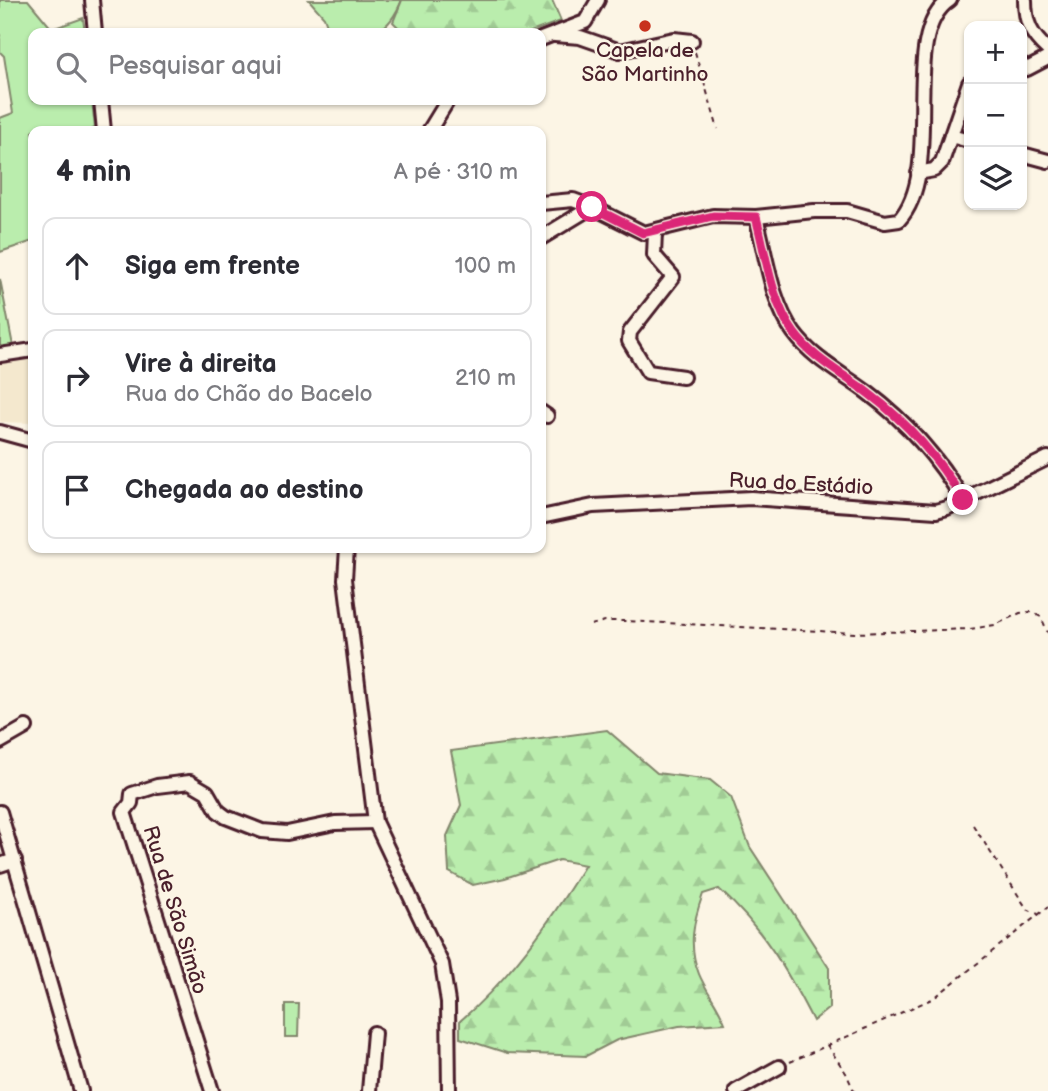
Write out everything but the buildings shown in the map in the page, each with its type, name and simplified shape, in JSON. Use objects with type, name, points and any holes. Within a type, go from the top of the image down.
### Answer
[{"type":"street","points":[[92,0],[95,28]]},
{"type":"street","points":[[546,38],[584,22],[598,0]]},
{"type":"street","points":[[546,202],[573,200],[643,233],[655,233],[713,216],[756,217],[847,211],[893,222],[900,220],[909,205],[918,173],[923,126],[924,62],[937,12],[950,0]]},
{"type":"street","points":[[1025,0],[1028,26],[1034,38],[1048,50]]},
{"type":"street","points":[[555,36],[580,37],[620,51],[674,39],[692,41]]},
{"type":"street","points":[[1027,69],[1048,58]]},
{"type":"street","points":[[918,173],[934,170],[942,162],[969,84]]},
{"type":"street","points":[[101,105],[104,126]]},
{"type":"street","points":[[432,126],[445,105]]},
{"type":"street","points":[[951,136],[964,140]]},
{"type":"street","points":[[1027,155],[1048,161]]},
{"type":"street","points":[[546,235],[592,207]]},
{"type":"street","points":[[756,217],[779,303],[793,332],[828,366],[902,420],[944,468],[963,500]]},
{"type":"street","points":[[655,233],[654,255],[673,277],[630,332],[629,341],[648,372],[683,377]]},
{"type":"street","points":[[0,355],[28,351]]},
{"type":"street","points":[[0,432],[28,439]]},
{"type":"street","name":"Rua do Estádio","points":[[546,516],[593,506],[685,499],[751,498],[936,511],[1048,458]]},
{"type":"street","points":[[348,553],[345,579],[375,822],[442,964],[448,1002],[449,1091]]},
{"type":"street","points":[[0,742],[26,727]]},
{"type":"street","name":"Rua de São Simão","points":[[212,1091],[124,812],[131,803],[131,794],[157,786],[190,782],[207,792],[218,811],[226,817],[262,831],[287,833],[335,823],[375,822]]},
{"type":"street","points":[[0,812],[81,1091]]},
{"type":"street","points":[[0,865],[15,860]]},
{"type":"street","points":[[369,1091],[374,1033]]},
{"type":"street","points":[[736,1091],[779,1067]]},
{"type":"path","points":[[692,41],[718,129]]},
{"type":"path","points":[[592,625],[605,621],[627,621],[856,633],[970,629],[995,625],[1009,617],[1031,612],[1041,617],[1048,633]]},
{"type":"path","points":[[973,825],[1027,909],[1039,914]]},
{"type":"path","points":[[779,1067],[934,998],[1048,907]]},
{"type":"path","points":[[827,1044],[854,1090]]},
{"type":"shaded area","points":[[28,355],[28,423],[0,422],[0,360]]},
{"type":"green space","points":[[0,0],[28,0],[51,28],[28,28],[28,105],[93,105],[95,126],[28,126],[28,243],[0,252],[0,118],[13,113],[4,56],[0,52]]},
{"type":"green space","points":[[309,0],[402,0],[396,13],[382,28],[328,28],[324,17]]},
{"type":"green space","points":[[402,0],[552,0],[561,21],[542,28],[399,28],[393,22]]},
{"type":"green space","points":[[83,18],[84,28],[55,28]]},
{"type":"green space","points":[[0,279],[13,346],[0,348]]},
{"type":"green space","points":[[607,730],[657,773],[710,780],[731,797],[750,847],[829,968],[829,1008],[813,1021],[761,934],[719,889],[703,894],[694,924],[693,944],[699,974],[725,1023],[679,1026],[617,1040],[586,1056],[507,1053],[460,1038],[460,1021],[513,967],[558,908],[585,865],[559,860],[505,878],[473,885],[449,872],[447,836],[461,805],[451,751]]},
{"type":"green space","points":[[285,1004],[299,1004],[298,1037],[285,1037]]},
{"type":"place","name":"Capela de São Martinho","points":[[645,26]]},
{"type":"route","points":[[592,207],[643,233],[655,233],[713,216],[756,217],[779,303],[793,332],[828,366],[902,420],[944,468],[963,500]]}]
